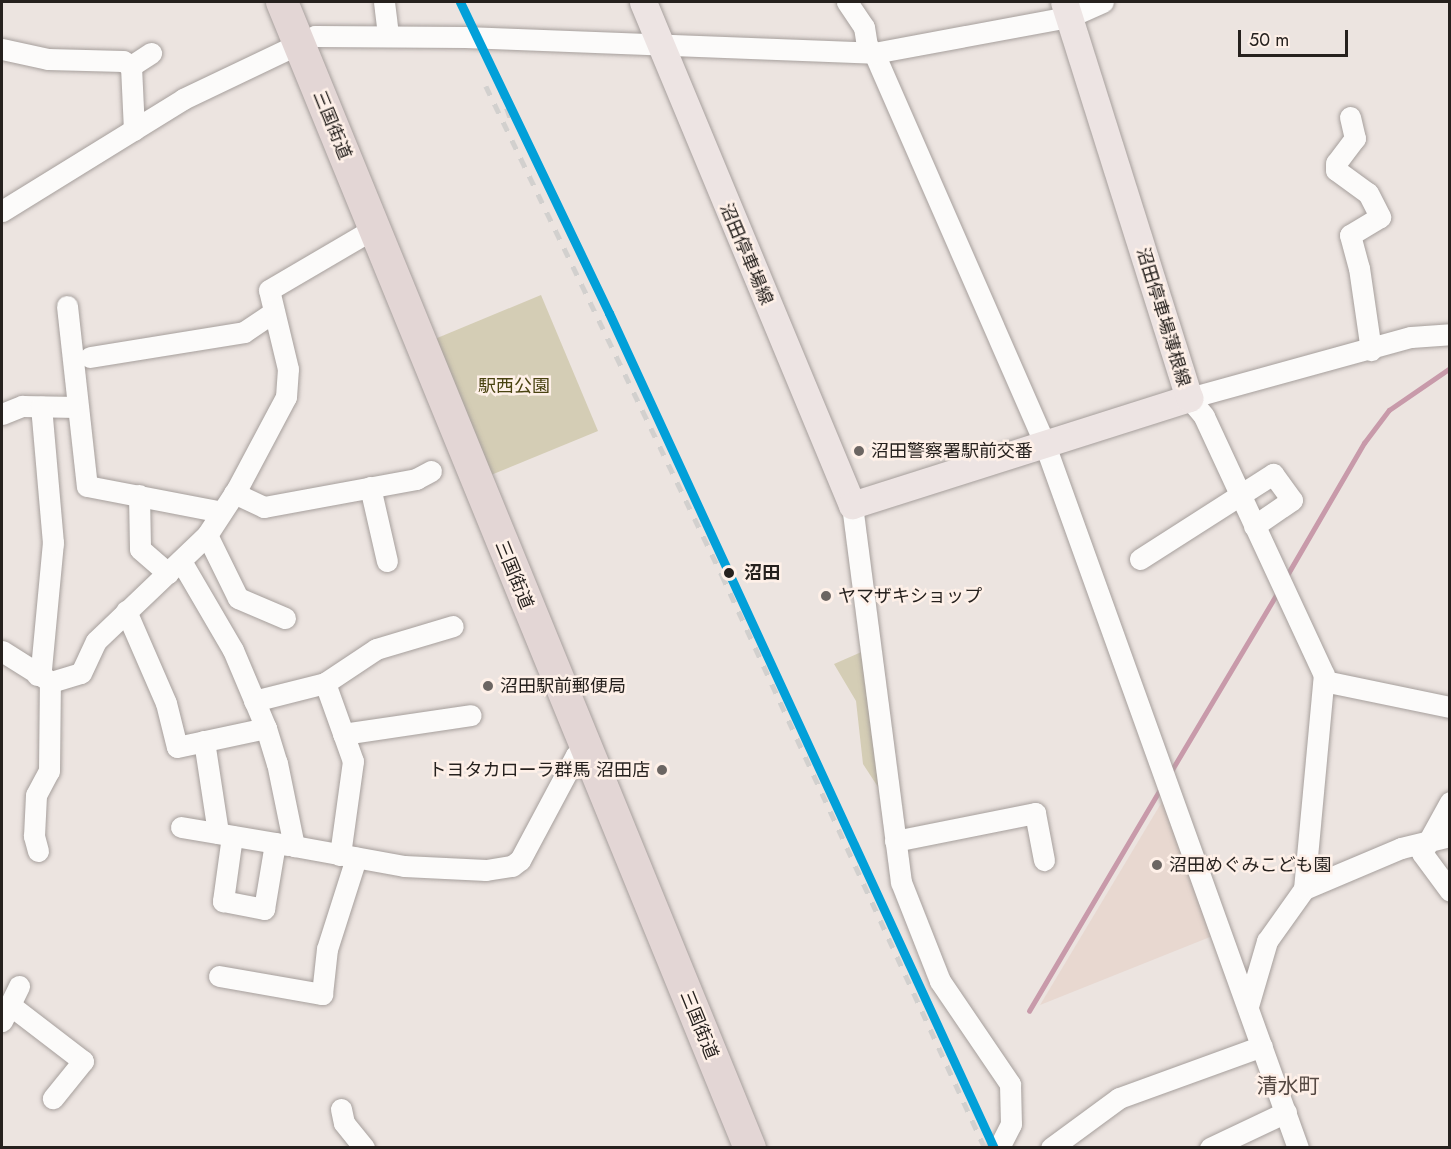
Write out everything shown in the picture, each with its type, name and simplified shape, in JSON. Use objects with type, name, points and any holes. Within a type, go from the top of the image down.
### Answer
[{"type":"highway","name":"三国街道","points":[[282,2],[373,230],[750,1148]]},
{"type":"main road","name":"沼田停車場線","points":[[643,2],[852,505]]},
{"type":"main road","name":"沼田停車場薄根線","points":[[852,505],[1189,398],[1066,9]]},
{"type":"street","points":[[384,2],[388,36]]},
{"type":"street","points":[[847,2],[874,53],[1045,445],[1298,1148]]},
{"type":"street","points":[[2,211],[183,99],[315,36],[388,36],[874,53],[1102,2]]},
{"type":"street","points":[[2,49],[48,59],[123,61],[130,66]]},
{"type":"street","points":[[130,66],[151,53]]},
{"type":"street","points":[[130,66],[134,130]]},
{"type":"street","points":[[1350,117],[1355,138],[1336,163],[1336,170],[1368,194],[1380,217],[1350,235],[1359,268],[1371,350]]},
{"type":"street","points":[[2,651],[43,679],[81,673],[96,641],[207,535],[234,493],[286,397],[288,369],[269,290],[275,284],[373,230]]},
{"type":"street","points":[[67,306],[87,486],[222,512]]},
{"type":"street","points":[[90,357],[244,332],[274,312]]},
{"type":"street","points":[[1248,1006],[1267,941],[1304,890],[1324,681],[1204,416],[1189,398],[1411,338],[1449,334]]},
{"type":"street","points":[[2,414],[22,406],[77,407]]},
{"type":"street","points":[[38,850],[34,836],[36,795],[48,771],[41,669],[53,543],[41,406]]},
{"type":"street","points":[[234,493],[264,507],[416,479],[431,471]]},
{"type":"street","points":[[1140,559],[1273,474],[1292,500],[1254,526]]},
{"type":"street","points":[[370,488],[387,561]]},
{"type":"street","points":[[139,495],[140,549],[174,567],[233,650],[266,728],[277,763],[284,844],[264,909],[223,901],[225,834],[204,741]]},
{"type":"street","points":[[852,505],[895,841],[906,901],[940,981],[1010,1084],[1012,1112],[1007,1144]]},
{"type":"street","points":[[207,535],[238,598],[285,618]]},
{"type":"street","points":[[126,611],[166,703],[177,747],[266,728]]},
{"type":"street","points":[[254,701],[325,683],[376,649],[453,626]]},
{"type":"street","points":[[1324,681],[1449,707]]},
{"type":"street","points":[[219,976],[322,994],[327,949],[348,857],[353,761],[325,683]]},
{"type":"street","points":[[343,734],[471,715]]},
{"type":"street","points":[[181,827],[348,857],[486,870],[512,866],[520,860],[576,755],[585,747]]},
{"type":"street","points":[[1449,802],[1425,843],[1422,854],[1449,891]]},
{"type":"street","points":[[895,841],[1035,813],[1044,860]]},
{"type":"street","points":[[1304,890],[1401,848],[1449,836]]},
{"type":"street","points":[[19,986],[6,1013],[83,1061],[53,1098]]},
{"type":"street","points":[[1051,1148],[1119,1098],[1262,1046]]},
{"type":"street","points":[[340,1109],[344,1123],[364,1148]]},
{"type":"street","points":[[1222,1145],[1286,1112]]},
{"type":"shaded area","name":"沼田めぐみこども園","points":[[1166,795],[1215,935],[1040,1005]]},
{"type":"green space","name":"駅西公園","points":[[541,295],[598,431],[486,477],[430,341]]},
{"type":"green space","points":[[866,650],[880,790],[863,764],[856,701],[834,664]]},
{"type":"waterway","points":[[1286,577],[1364,443],[1389,410],[1450,368]]},
{"type":"waterway","points":[[1170,773],[1278,592]]},
{"type":"waterway","points":[[1029,1011],[1161,788]]},
{"type":"railway","points":[[494,70],[512,123]]},
{"type":"railway","points":[[486,86],[722,575],[985,1148]]},
{"type":"transit line","points":[[460,2],[609,313],[994,1148]]},
{"type":"place","name":"沼田警察署駅前交番","points":[[859,451]]},
{"type":"place","name":"沼田","points":[[729,573]]},
{"type":"place","name":"ヤマザキショップ","points":[[826,596]]},
{"type":"place","name":"沼田駅前郵便局","points":[[488,686]]},
{"type":"place","name":"トヨタカローラ群馬 沼田店","points":[[662,770]]},
{"type":"place","name":"沼田めぐみこども園","points":[[1157,865]]},
{"type":"district","name":"清水町","points":[[1288,1086]]}]
